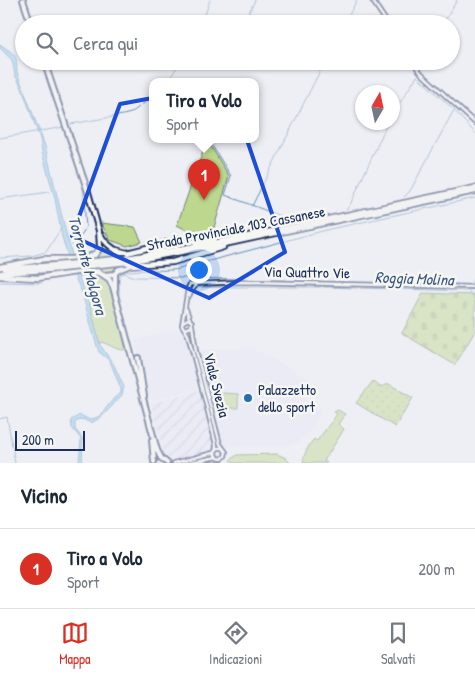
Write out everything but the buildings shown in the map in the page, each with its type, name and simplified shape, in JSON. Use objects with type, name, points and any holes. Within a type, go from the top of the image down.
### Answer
[{"type":"highway","name":"Strada Provinciale 103 Cassanese","points":[[127,260],[475,188]]},
{"type":"highway","name":"Strada Provinciale 103 Cassanese","points":[[0,272],[127,260],[229,244],[475,191]]},
{"type":"highway","points":[[117,272],[132,265],[173,262],[220,248],[309,230],[328,223]]},
{"type":"highway","points":[[116,250],[127,253],[167,242],[223,239],[280,229]]},
{"type":"highway","points":[[0,272],[44,259],[89,258],[98,252]]},
{"type":"highway","points":[[0,272],[38,278],[90,270],[102,274]]},
{"type":"main road","points":[[23,0],[28,15]]},
{"type":"main road","points":[[47,70],[88,192],[99,231],[105,244],[116,250],[120,255],[122,262],[117,272],[116,294]]},
{"type":"main road","points":[[99,231],[98,252],[93,262],[95,268],[110,280],[116,294],[158,452],[166,462]]},
{"type":"main road","points":[[98,252],[110,248]]},
{"type":"main road","points":[[102,274],[110,275],[117,272]]},
{"type":"main road","points":[[138,358],[144,403],[154,451],[154,463],[159,460],[166,462]]},
{"type":"street","points":[[372,0],[382,15]]},
{"type":"street","points":[[419,70],[475,123]]},
{"type":"street","name":"Via Quattro Vie","points":[[199,283],[253,282],[475,287]]},
{"type":"street","name":"Viale Svezia","points":[[199,283],[194,285],[187,299],[182,323],[188,336],[216,451]]},
{"type":"street","name":"Viale Svezia","points":[[186,308],[187,315],[191,321],[220,444],[224,449]]},
{"type":"street","points":[[182,323],[186,320],[191,321]]},
{"type":"street","points":[[185,329],[190,329],[192,325]]},
{"type":"street","points":[[174,463],[213,453],[219,448],[224,449],[226,452],[225,457],[221,459],[210,457],[187,463]]},
{"type":"street","points":[[216,451],[217,457]]},
{"type":"highlighted area","points":[[228,84],[285,252],[209,298],[72,236],[120,104]]},
{"type":"shaded area","points":[[178,329],[185,333],[199,388],[151,401],[135,342],[139,339]]},
{"type":"shaded area","points":[[252,348],[311,380],[301,396],[321,411],[313,427],[298,443],[281,446],[224,446],[198,350]]},
{"type":"shaded area","points":[[199,390],[215,450],[174,461],[163,451],[151,403]]},
{"type":"green space","points":[[206,143],[209,143],[229,176],[211,238],[198,236],[177,225]]},
{"type":"green space","points":[[101,223],[135,227],[142,242],[127,246],[110,240]]},
{"type":"green space","points":[[107,249],[116,252],[119,261],[116,270],[107,273],[98,270],[95,261],[98,252]]},
{"type":"green space","points":[[89,272],[108,280],[113,292],[126,350],[117,349],[99,342],[82,273]]},
{"type":"green space","points":[[423,293],[475,295],[475,331],[455,365],[402,333]]},
{"type":"green space","points":[[373,381],[380,387],[389,384],[413,398],[395,427],[356,403]]},
{"type":"green space","points":[[222,393],[238,394],[238,408],[215,408],[212,396]]},
{"type":"green space","points":[[338,410],[345,414],[338,424],[344,429],[324,461],[327,463],[303,463],[305,453],[310,444],[314,439],[317,441],[337,414],[334,412]]},
{"type":"green space","points":[[277,454],[286,458],[290,463],[234,463],[230,460],[237,455]]},
{"type":"water","name":"Torrente Molgora","points":[[0,44],[15,56],[15,70],[17,70],[45,146],[67,237],[77,273],[89,302],[100,345],[114,365],[124,387],[122,395],[100,418],[91,423],[82,419],[75,422],[75,429],[83,439],[82,463],[79,462],[81,439],[72,428],[71,420],[80,415],[90,420],[100,416],[114,398],[121,393],[121,389],[110,361],[99,352],[82,293],[62,237],[40,139],[22,88],[15,75],[12,60],[0,48]]},
{"type":"waterway","points":[[205,15],[210,0]]},
{"type":"waterway","points":[[248,15],[255,0]]},
{"type":"waterway","points":[[349,15],[357,0]]},
{"type":"waterway","points":[[448,15],[457,0]]},
{"type":"waterway","points":[[170,78],[175,70]]},
{"type":"waterway","points":[[252,206],[320,70]]},
{"type":"waterway","points":[[400,103],[417,76],[452,108]]},
{"type":"waterway","points":[[142,105],[149,99]]},
{"type":"waterway","points":[[71,124],[123,115],[131,113],[139,107]]},
{"type":"waterway","points":[[454,110],[475,133]]},
{"type":"waterway","points":[[404,197],[410,191],[454,110]]},
{"type":"waterway","points":[[0,138],[64,127]]},
{"type":"waterway","points":[[346,210],[384,130]]},
{"type":"waterway","points":[[210,143],[231,176],[225,195],[283,217]]},
{"type":"waterway","points":[[71,246],[81,236],[86,227],[83,188]]},
{"type":"waterway","points":[[0,199],[49,192]]},
{"type":"waterway","points":[[123,273],[179,269],[330,229],[475,198]]},
{"type":"waterway","points":[[286,219],[299,218]]},
{"type":"waterway","points":[[0,258],[31,256],[46,252],[62,227]]},
{"type":"waterway","points":[[119,294],[119,277],[123,273],[134,277],[286,280]]},
{"type":"waterway","points":[[471,284],[475,274]]},
{"type":"waterway","points":[[78,277],[85,275],[100,277],[108,284],[112,297]]},
{"type":"waterway","points":[[0,282],[42,283]]},
{"type":"waterway","name":"Roggia Molina","points":[[196,289],[199,287],[321,287]]},
{"type":"waterway","name":"Roggia Molina","points":[[324,287],[357,288]]},
{"type":"waterway","name":"Roggia Molina","points":[[360,288],[467,291]]},
{"type":"waterway","name":"Roggia Molina","points":[[469,291],[470,294],[475,294]]},
{"type":"waterway","points":[[0,419],[7,417],[15,463]]},
{"type":"place","name":"Tiro a Volo","points":[[204,200]]},
{"type":"place","name":"Palazzetto dello sport","points":[[248,398]]}]
